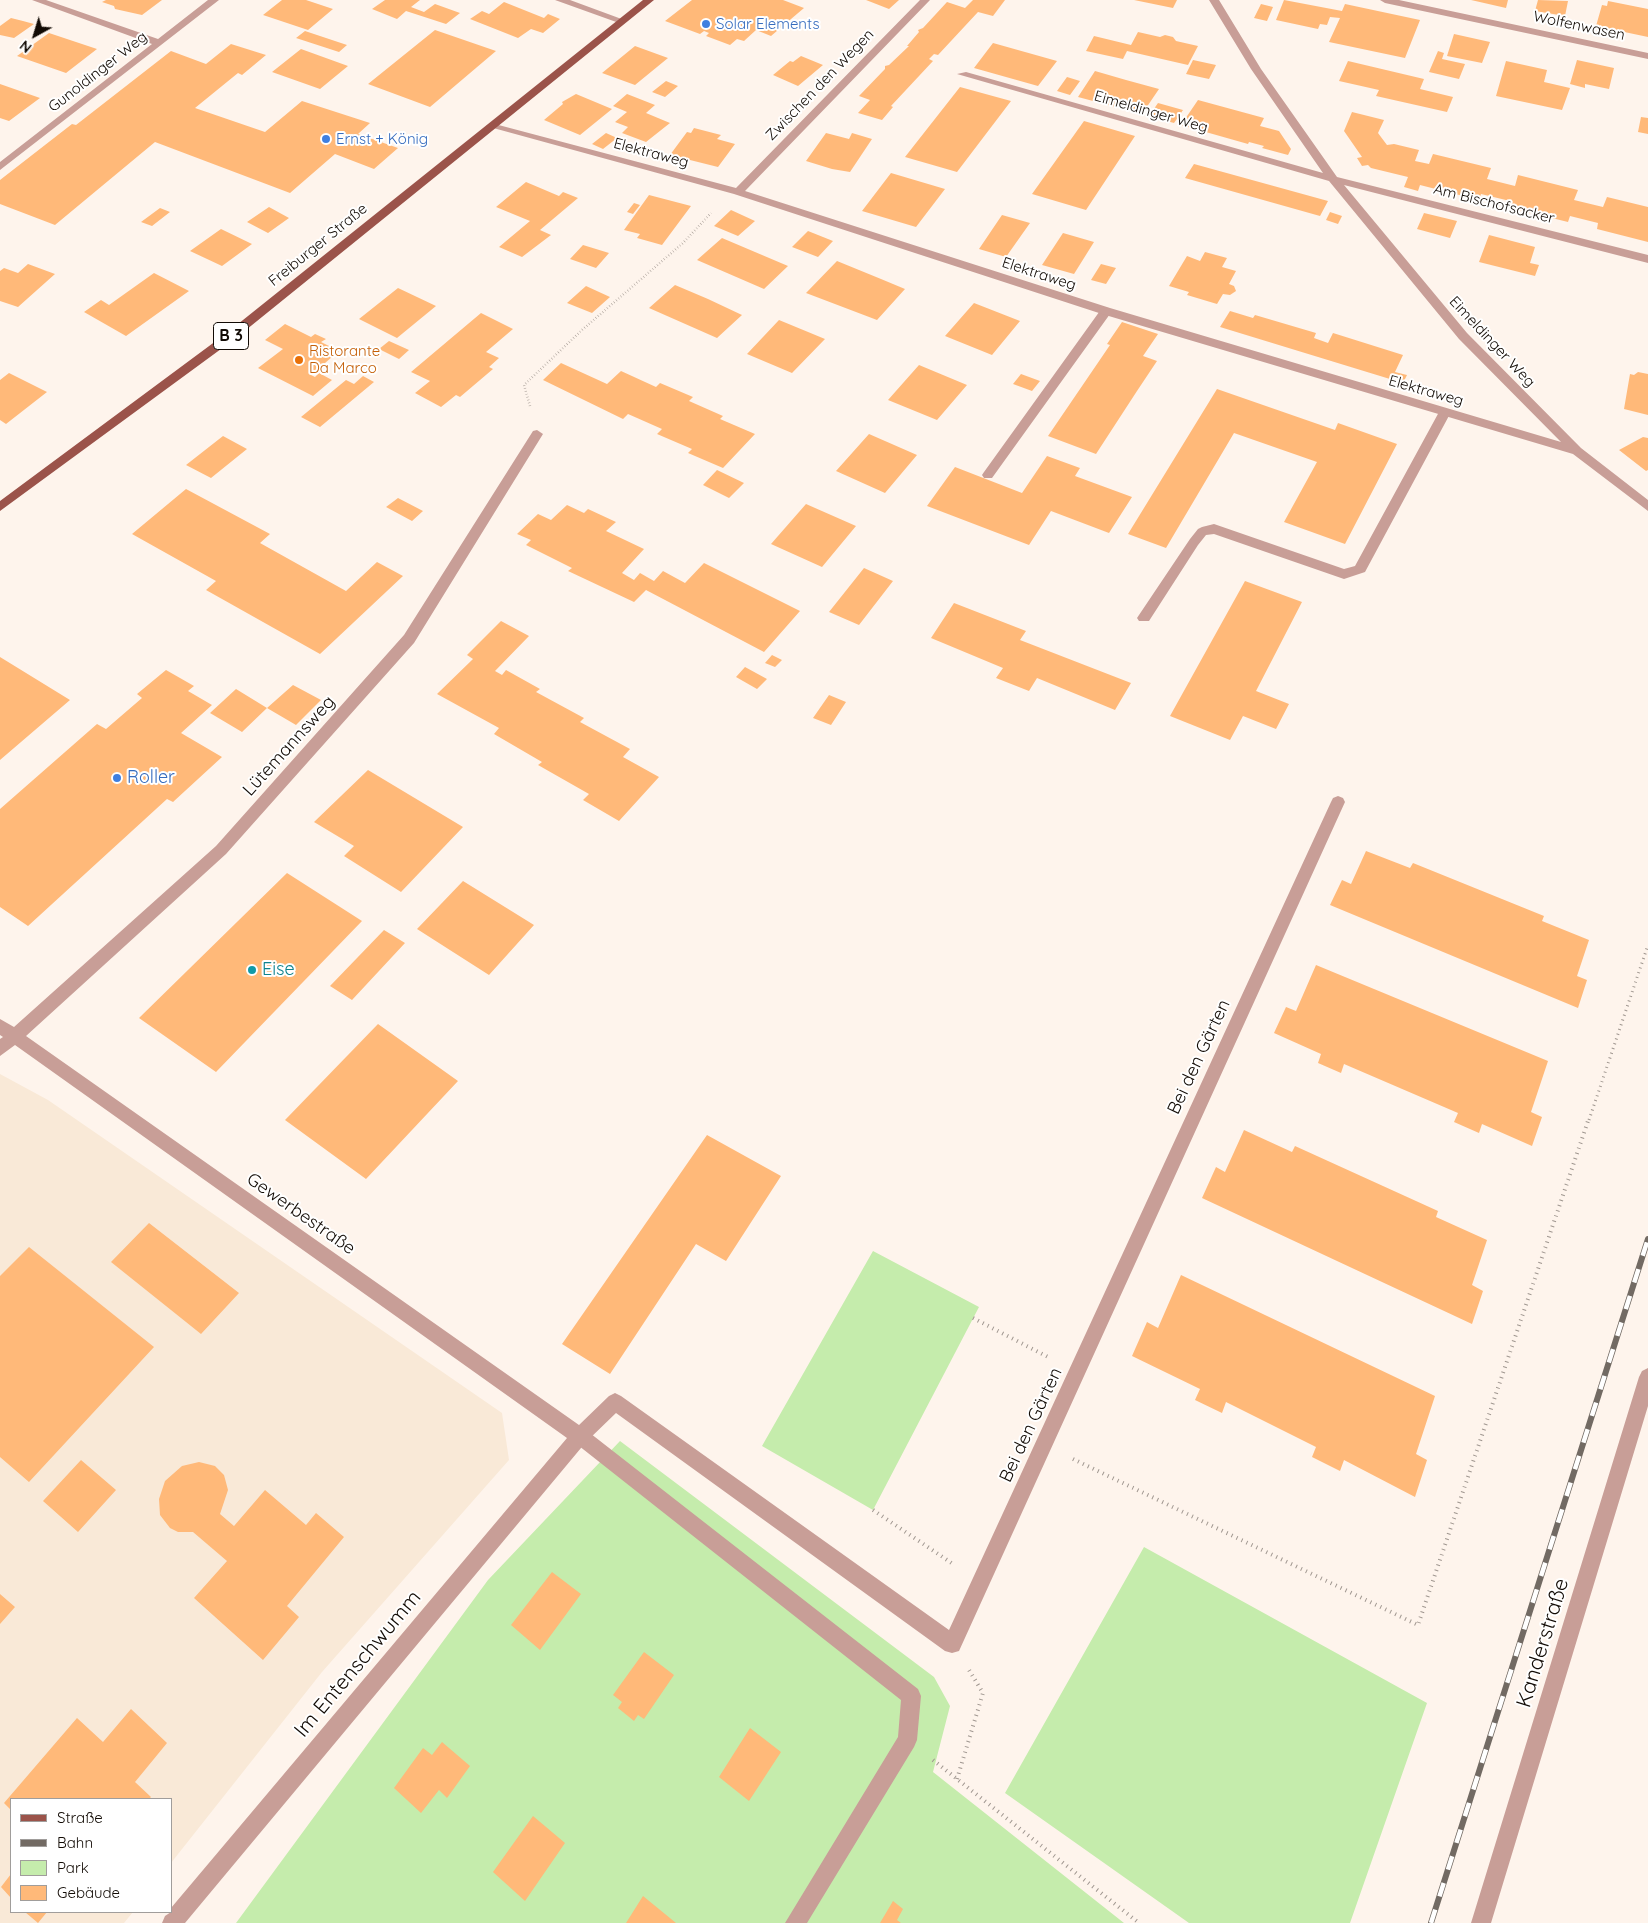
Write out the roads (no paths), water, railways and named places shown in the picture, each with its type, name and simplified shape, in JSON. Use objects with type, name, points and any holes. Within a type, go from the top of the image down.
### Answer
[{"type":"main road","name":"Freiburger Straße","points":[[0,507],[232,335],[648,0]]},
{"type":"street","points":[[37,0],[159,43]]},
{"type":"street","name":"Gunoldinger Weg","points":[[0,167],[214,0]]},
{"type":"street","points":[[560,0],[622,21]]},
{"type":"street","name":"Zwischen den Wegen","points":[[734,191],[925,0]]},
{"type":"street","name":"Eimeldinger Weg","points":[[1214,0],[1256,69],[1333,179],[1462,336],[1577,451],[1648,506]]},
{"type":"street","name":"Wolfenwasen","points":[[1385,0],[1420,3],[1648,56]]},
{"type":"street","name":"Eimeldinger Weg","points":[[962,74],[1333,179]]},
{"type":"street","name":"Elektraweg","points":[[491,126],[734,191],[1106,311],[1577,451]]},
{"type":"street","name":"Am Bischofsacker","points":[[1333,179],[1648,259]]},
{"type":"street","points":[[988,475],[1106,311]]},
{"type":"street","points":[[1144,618],[1194,542],[1202,532],[1214,529],[1344,574],[1360,568],[1445,412]]},
{"type":"street","name":"Lütemannsweg","points":[[0,1049],[221,850],[402,646],[536,434]]},
{"type":"street","name":"Bei den Gärten","points":[[580,1436],[616,1402],[952,1644],[1338,802]]},
{"type":"street","name":"Gewerbestraße","points":[[0,1026],[580,1436],[911,1696],[907,1740],[795,1923]]},
{"type":"street","name":"Kanderstraße","points":[[1481,1923],[1648,1377]]},
{"type":"street","name":"Im Entenschwumm","points":[[172,1923],[580,1436]]},
{"type":"railway","points":[[1431,1923],[1648,1239]]},
{"type":"place","name":"Solar Elements","points":[[706,24]]},
{"type":"place","name":"Ernst + König","points":[[326,139]]},
{"type":"place","name":"Ristorante Da Marco","points":[[299,360]]},
{"type":"place","name":"Roller","points":[[117,778]]},
{"type":"place","name":"Eise","points":[[252,970]]}]
